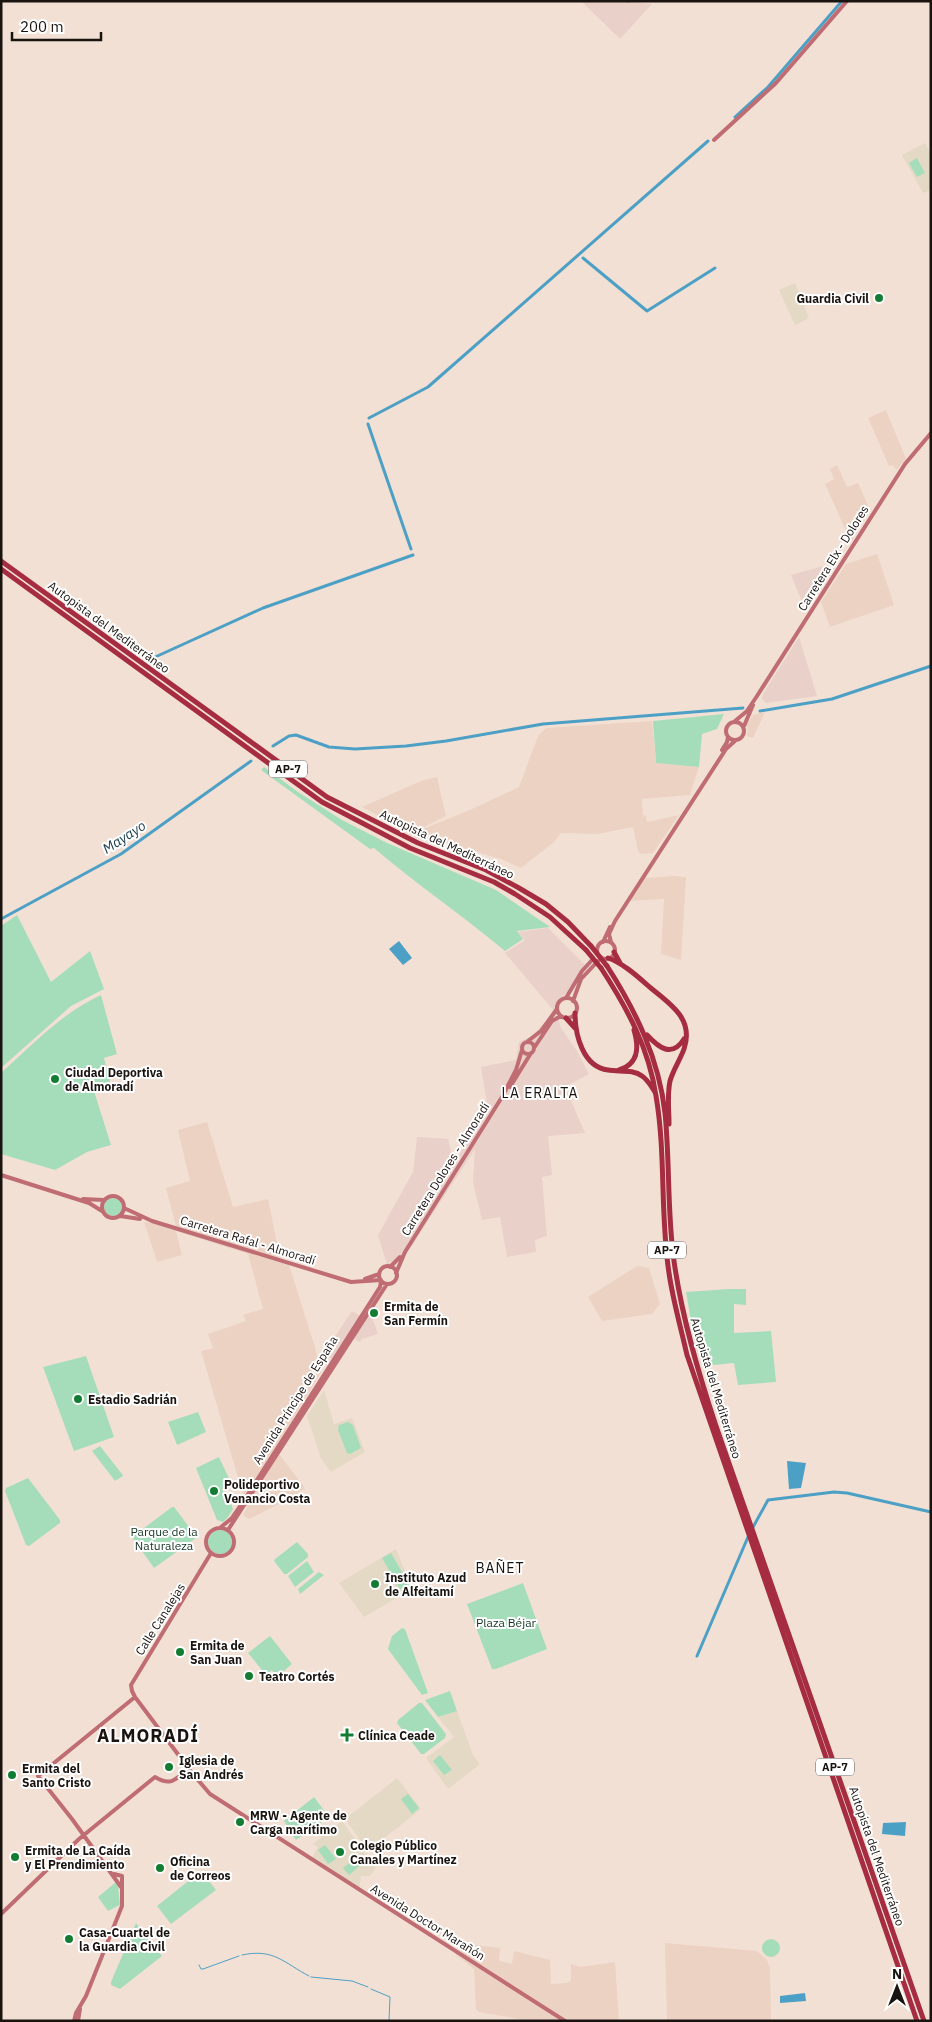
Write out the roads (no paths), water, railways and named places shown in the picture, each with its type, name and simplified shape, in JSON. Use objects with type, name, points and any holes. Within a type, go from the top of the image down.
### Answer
[{"type":"highway","name":"Autopista del Mediterráneo","points":[[1,560],[327,797],[418,843],[486,870],[546,904],[568,922],[608,966],[627,997],[644,1032],[655,1062],[662,1093],[674,1260],[683,1314],[693,1357],[750,1532],[918,2021]]},
{"type":"highway","name":"Autopista del Mediterráneo","points":[[1,569],[322,802],[410,848],[494,882],[515,894],[550,917],[586,950],[601,968],[630,1015],[645,1049],[656,1094],[669,1274],[687,1355],[924,2021]]},
{"type":"highway","points":[[614,952],[621,964]]},
{"type":"highway","points":[[605,958],[621,964],[677,1009],[684,1021],[686,1036],[683,1050],[673,1072],[669,1088],[667,1144]]},
{"type":"highway","points":[[574,1014],[575,1028],[583,1049],[592,1064],[600,1068],[633,1072],[642,1076],[656,1094]]},
{"type":"highway","points":[[617,1070],[629,1066],[637,1054],[636,1039],[630,1015]]},
{"type":"highway","points":[[564,1017],[575,1028]]},
{"type":"highway","points":[[644,1032],[655,1044],[665,1049],[678,1046],[686,1036]]},
{"type":"main road","points":[[714,140],[776,83],[847,1]]},
{"type":"main road","name":"Carretera Elx - Dolores","points":[[735,721],[747,711],[905,464],[931,433]]},
{"type":"main road","name":"Carretera Elx - Dolores","points":[[744,727],[757,696]]},
{"type":"main road","points":[[566,998],[573,1001],[576,1007],[574,1014],[552,1021],[531,1053],[525,1053],[522,1050],[522,1044],[533,1039],[541,1031],[557,1009],[558,1003],[566,998],[582,971],[598,953],[598,948],[603,942],[611,924],[726,745],[728,737],[727,726],[735,721],[740,723],[744,727],[743,736],[726,749],[615,921],[610,934],[614,952],[592,966],[581,979],[573,1001]]},
{"type":"main road","points":[[728,737],[736,740]]},
{"type":"main road","points":[[603,942],[611,942]]},
{"type":"main road","points":[[598,953],[605,958]]},
{"type":"main road","points":[[557,1009],[564,1017]]},
{"type":"main road","points":[[528,1041],[532,1042],[534,1048]]},
{"type":"main road","name":"Carretera Dolores - Almoradí","points":[[502,1097],[516,1070],[522,1050]]},
{"type":"main road","name":"Carretera Dolores - Almoradí","points":[[405,1252],[531,1053]]},
{"type":"main road","points":[[1,1175],[71,1196],[94,1205],[108,1218],[113,1219],[120,1216],[124,1208],[122,1200],[117,1197],[112,1196],[98,1201],[71,1196]]},
{"type":"main road","points":[[102,1211],[104,1200]]},
{"type":"main road","name":"Carretera Rafal - Almoradí","points":[[124,1208],[152,1221],[351,1282],[381,1280]]},
{"type":"main road","name":"Carretera Rafal - Almoradí","points":[[120,1216],[152,1221]]},
{"type":"main road","points":[[405,1252],[394,1281],[387,1284],[381,1280],[379,1274],[383,1268],[390,1267],[405,1252]]},
{"type":"main road","points":[[390,1267],[396,1272]]},
{"type":"main road","name":"Carretera Rafal - Almoradí","points":[[339,1278],[367,1279],[379,1274]]},
{"type":"main road","name":"Avenida Príncipe de España","points":[[221,1527],[232,1518],[243,1502],[380,1287],[381,1280]]},
{"type":"main road","name":"Avenida Príncipe de España","points":[[228,1530],[387,1284]]},
{"type":"main road","points":[[221,1527],[228,1530],[234,1537],[234,1548],[225,1555],[213,1554],[206,1546],[206,1538],[212,1530],[221,1527]]},
{"type":"main road","name":"Calle Canalejas","points":[[131,1685],[213,1554]]},
{"type":"main road","name":"Avenida Doctor Marañón","points":[[131,1685],[135,1697],[210,1794],[566,2021]]},
{"type":"main road","points":[[121,1888],[113,1874],[38,1776],[135,1697]]},
{"type":"main road","points":[[1,1914],[84,1835],[156,1777],[163,1782],[171,1782],[189,1769]]},
{"type":"main road","points":[[74,2021],[76,2012],[122,1906],[122,1876],[113,1874]]},
{"type":"main road","points":[[78,2021],[81,2004]]},
{"type":"water","points":[[399,941],[412,958],[403,965],[389,949]]},
{"type":"water","points":[[787,1461],[806,1463],[801,1488],[789,1489]]},
{"type":"water","points":[[906,1822],[905,1836],[882,1834],[883,1823]]},
{"type":"water","points":[[805,1993],[806,2001],[780,2003],[780,1996]]},
{"type":"waterway","points":[[625,1],[629,2]]},
{"type":"waterway","points":[[735,117],[768,87],[842,1]]},
{"type":"waterway","points":[[369,418],[428,387],[708,141]]},
{"type":"waterway","points":[[583,258],[647,311],[715,268]]},
{"type":"waterway","points":[[368,424],[411,549]]},
{"type":"waterway","points":[[153,658],[263,608],[413,555]]},
{"type":"waterway","points":[[760,711],[832,699],[931,666]]},
{"type":"waterway","points":[[273,746],[289,736],[296,735],[329,747],[355,749],[406,746],[543,724],[743,708]]},
{"type":"waterway","name":"Mayayo","points":[[1,919],[121,854],[251,761]]},
{"type":"waterway","points":[[752,1529],[768,1500],[834,1492],[847,1493],[931,1512]]},
{"type":"waterway","points":[[697,1656],[748,1537]]},
{"type":"waterway","points":[[242,1955],[253,1953],[271,1955],[309,1976]]},
{"type":"waterway","points":[[199,1965],[203,1969],[239,1956]]},
{"type":"waterway","points":[[311,1977],[352,1981],[368,1987]]},
{"type":"waterway","points":[[371,1989],[390,1997],[389,2021]]},
{"type":"place","name":"Guardia Civil","points":[[879,298]]},
{"type":"place","name":"Ciudad Deportiva de Almoradí","points":[[55,1079]]},
{"type":"place","name":"Ermita de San Fermín","points":[[374,1313]]},
{"type":"place","name":"Estadio Sadrián","points":[[78,1399]]},
{"type":"place","name":"Polideportivo Venancio Costa","points":[[214,1491]]},
{"type":"place","name":"Instituto Azud de Alfeitamí","points":[[375,1584]]},
{"type":"place","name":"Ermita de San Juan","points":[[180,1652]]},
{"type":"place","name":"Teatro Cortés","points":[[249,1676]]},
{"type":"place","name":"Clínica Ceade","points":[[347,1735]]},
{"type":"place","name":"Iglesia de San Andrés","points":[[169,1767]]},
{"type":"place","name":"Ermita del Santo Cristo","points":[[12,1775]]},
{"type":"place","name":"MRW - Agente de Carga marítimo","points":[[240,1822]]},
{"type":"place","name":"Colegio Público Canales y Martínez","points":[[340,1852]]},
{"type":"place","name":"Ermita de La Caída y El Prendimiento","points":[[15,1857]]},
{"type":"place","name":"Oficina de Correos","points":[[160,1868]]},
{"type":"place","name":"Casa-Cuartel de la Guardia Civil","points":[[69,1939]]},
{"type":"district","name":"LA ERALTA","points":[[540,1093]]},
{"type":"district","name":"BAÑET","points":[[500,1568]]},
{"type":"district","name":"ALMORADÍ","points":[[148,1735]]},
{"type":"park label","name":"Parque de la Naturaleza","points":[[164,1538]]},
{"type":"park label","name":"Plaza Béjar","points":[[506,1622]]}]
